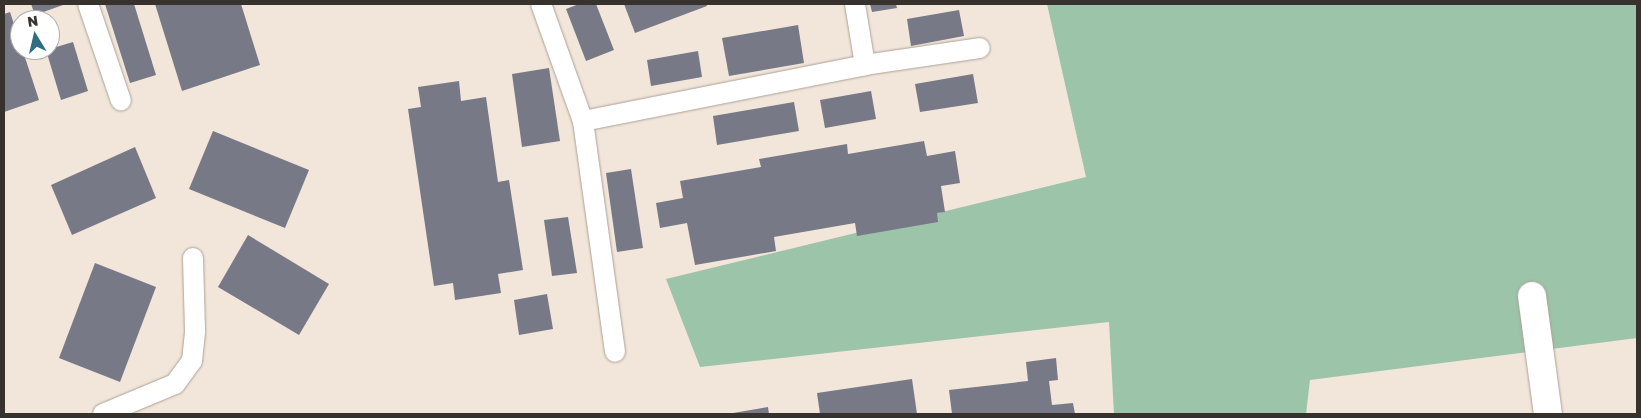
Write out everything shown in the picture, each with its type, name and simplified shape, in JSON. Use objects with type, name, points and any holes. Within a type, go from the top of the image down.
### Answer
[{"type":"street","points":[[1532,296],[1548,414]]},
{"type":"lane","points":[[88,4],[120,101]]},
{"type":"lane","points":[[541,4],[584,121],[615,352]]},
{"type":"lane","points":[[855,4],[865,65]]},
{"type":"lane","points":[[584,121],[865,65],[980,48]]},
{"type":"lane","points":[[104,414],[175,384],[192,361],[196,330],[193,258]]},
{"type":"green space","points":[[1047,4],[1637,4],[1637,338],[1310,380],[1306,414],[1114,414],[1109,322],[700,367],[666,279],[1086,177]]},
{"type":"building","points":[[31,4],[63,5],[49,10],[33,10]]},
{"type":"building","points":[[105,4],[134,4],[156,75],[130,83]]},
{"type":"building","points":[[155,4],[241,4],[260,65],[182,91]]},
{"type":"building","points":[[579,4],[596,4],[614,50],[586,61],[566,9]]},
{"type":"building","points":[[624,4],[706,4],[707,6],[635,33]]},
{"type":"building","points":[[870,4],[896,4],[897,8],[872,12]]},
{"type":"building","points":[[959,10],[964,36],[911,46],[907,19]]},
{"type":"building","points":[[10,12],[10,60],[26,60],[39,100],[4,112],[4,14]]},
{"type":"building","points":[[798,25],[804,63],[729,76],[722,38]]},
{"type":"building","points":[[73,42],[88,91],[61,100],[49,60],[60,60],[60,46]]},
{"type":"building","points":[[698,51],[702,77],[651,86],[647,60]]},
{"type":"building","points":[[549,68],[560,141],[522,147],[512,74]]},
{"type":"building","points":[[973,74],[978,103],[920,112],[915,84]]},
{"type":"building","points":[[459,81],[461,101],[486,97],[498,182],[509,180],[523,270],[498,274],[501,293],[455,300],[453,283],[434,286],[408,109],[421,107],[418,87]]},
{"type":"building","points":[[871,91],[876,119],[825,128],[820,100]]},
{"type":"building","points":[[794,102],[799,131],[717,145],[713,116]]},
{"type":"building","points":[[213,131],[309,170],[285,228],[189,189]]},
{"type":"building","points":[[924,141],[927,156],[955,151],[960,183],[941,186],[945,212],[937,213],[938,222],[857,236],[855,223],[774,237],[776,251],[695,265],[687,223],[660,228],[656,203],[683,198],[680,181],[761,167],[759,159],[847,144],[848,154]]},
{"type":"building","points":[[135,147],[156,198],[72,235],[51,185]]},
{"type":"building","points":[[631,169],[643,248],[617,252],[606,173]]},
{"type":"building","points":[[568,217],[577,273],[552,276],[544,220]]},
{"type":"building","points":[[248,235],[329,284],[299,335],[218,287]]},
{"type":"building","points":[[95,263],[156,287],[120,382],[59,358]]},
{"type":"building","points":[[547,294],[553,329],[519,335],[514,300]]},
{"type":"building","points":[[1056,358],[1058,380],[1049,381],[1052,405],[1073,403],[1075,414],[952,414],[949,390],[1028,381],[1026,362]]},
{"type":"building","points":[[912,379],[917,414],[820,414],[817,393]]},
{"type":"building","points":[[768,407],[769,414],[733,414],[733,413]]}]
